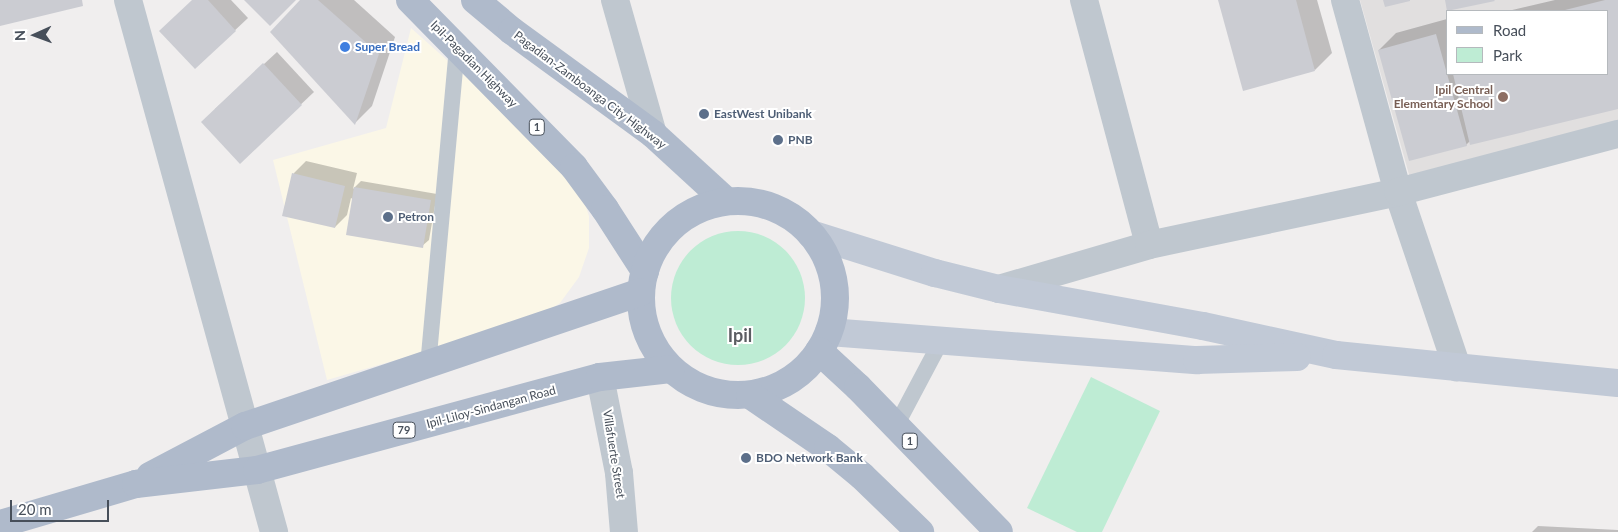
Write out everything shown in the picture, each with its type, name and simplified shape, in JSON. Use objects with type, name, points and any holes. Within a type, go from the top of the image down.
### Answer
[{"type":"main road","name":"Ipil-Pagadian Highway","points":[[410,0],[574,167],[606,209],[643,281]]},
{"type":"main road","name":"Pagadian-Zamboanga City Highway","points":[[475,0],[512,31],[653,134],[726,201]]},
{"type":"main road","points":[[643,281],[662,237],[675,223],[690,212],[708,204],[726,201],[763,203],[780,210],[796,220],[811,234],[823,251],[831,270],[834,305],[824,342]]},
{"type":"main road","name":"Ipil-Liloy-Sindangan Road","points":[[136,484],[245,426],[428,366],[643,281]]},
{"type":"main road","name":"1","points":[[643,281],[642,313],[648,334],[658,353],[671,369],[689,382],[708,390],[729,395],[750,395],[771,390],[790,380],[806,367],[824,342],[896,426],[999,532]]},
{"type":"main road","name":"Ipil-Liloy-Sindangan Road","points":[[0,524],[136,484],[257,470],[600,377],[671,369]]},
{"type":"main road","points":[[750,395],[862,476],[920,532]]},
{"type":"street","points":[[128,0],[274,532]]},
{"type":"street","points":[[615,0],[653,134]]},
{"type":"street","points":[[1084,0],[1149,245]]},
{"type":"street","points":[[1345,0],[1398,192],[1457,368]]},
{"type":"street","points":[[999,289],[1149,245],[1398,192],[1618,134]]},
{"type":"street","points":[[811,234],[935,273],[999,289],[1202,326],[1336,355],[1618,383]]},
{"type":"street","points":[[824,342],[940,341],[1197,360],[1336,355]]},
{"type":"street","name":"Villafuerte Street","points":[[600,377],[619,473],[624,532]]},
{"type":"lane","points":[[428,366],[457,48]]},
{"type":"lane","points":[[896,426],[940,341]]},
{"type":"shaded area","name":"Ipil Central Elementary School","points":[[1360,0],[1618,0],[1618,121],[1410,178]]},
{"type":"shaded area","points":[[411,28],[560,161],[579,186],[589,216],[589,248],[579,277],[560,303],[534,320],[327,380],[273,160],[386,128]]},
{"type":"green space","points":[[738,231],[764,236],[786,250],[800,272],[805,298],[800,324],[786,346],[764,360],[738,365],[712,360],[690,346],[676,324],[671,298],[676,272],[690,250],[712,236]]},
{"type":"green space","points":[[1091,377],[1160,411],[1102,532],[1077,532],[1027,508]]},
{"type":"building","points":[[0,0],[82,0],[83,6],[0,26]]},
{"type":"building","points":[[192,0],[208,0],[236,31],[195,69],[159,31]]},
{"type":"building","points":[[244,0],[296,0],[270,26]]},
{"type":"building","points":[[300,0],[318,0],[379,54],[355,125],[270,32]]},
{"type":"building","points":[[1218,0],[1296,0],[1315,71],[1243,91]]},
{"type":"building","points":[[1383,0],[1410,0],[1410,1],[1385,7]]},
{"type":"building","points":[[1445,0],[1495,1],[1452,10],[1447,10]]},
{"type":"building","points":[[1605,0],[1618,0],[1618,109],[1470,145],[1453,75],[1608,75],[1608,10],[1565,10]]},
{"type":"building","points":[[1436,34],[1467,146],[1409,161],[1378,50]]},
{"type":"building","points":[[263,63],[302,105],[240,164],[201,122]]},
{"type":"building","points":[[292,173],[345,186],[335,228],[282,216]]},
{"type":"building","name":"Petron","points":[[354,187],[431,200],[423,248],[346,235]]},
{"type":"place","name":"Super Bread","points":[[345,47]]},
{"type":"place","name":"Ipil Central Elementary School","points":[[1503,97]]},
{"type":"place","name":"EastWest Unibank","points":[[704,114]]},
{"type":"place","name":"PNB","points":[[778,140]]},
{"type":"place","name":"Petron","points":[[388,217]]},
{"type":"place","name":"BDO Network Bank","points":[[746,458]]},
{"type":"district","name":"Ipil","points":[[740,335]]}]
